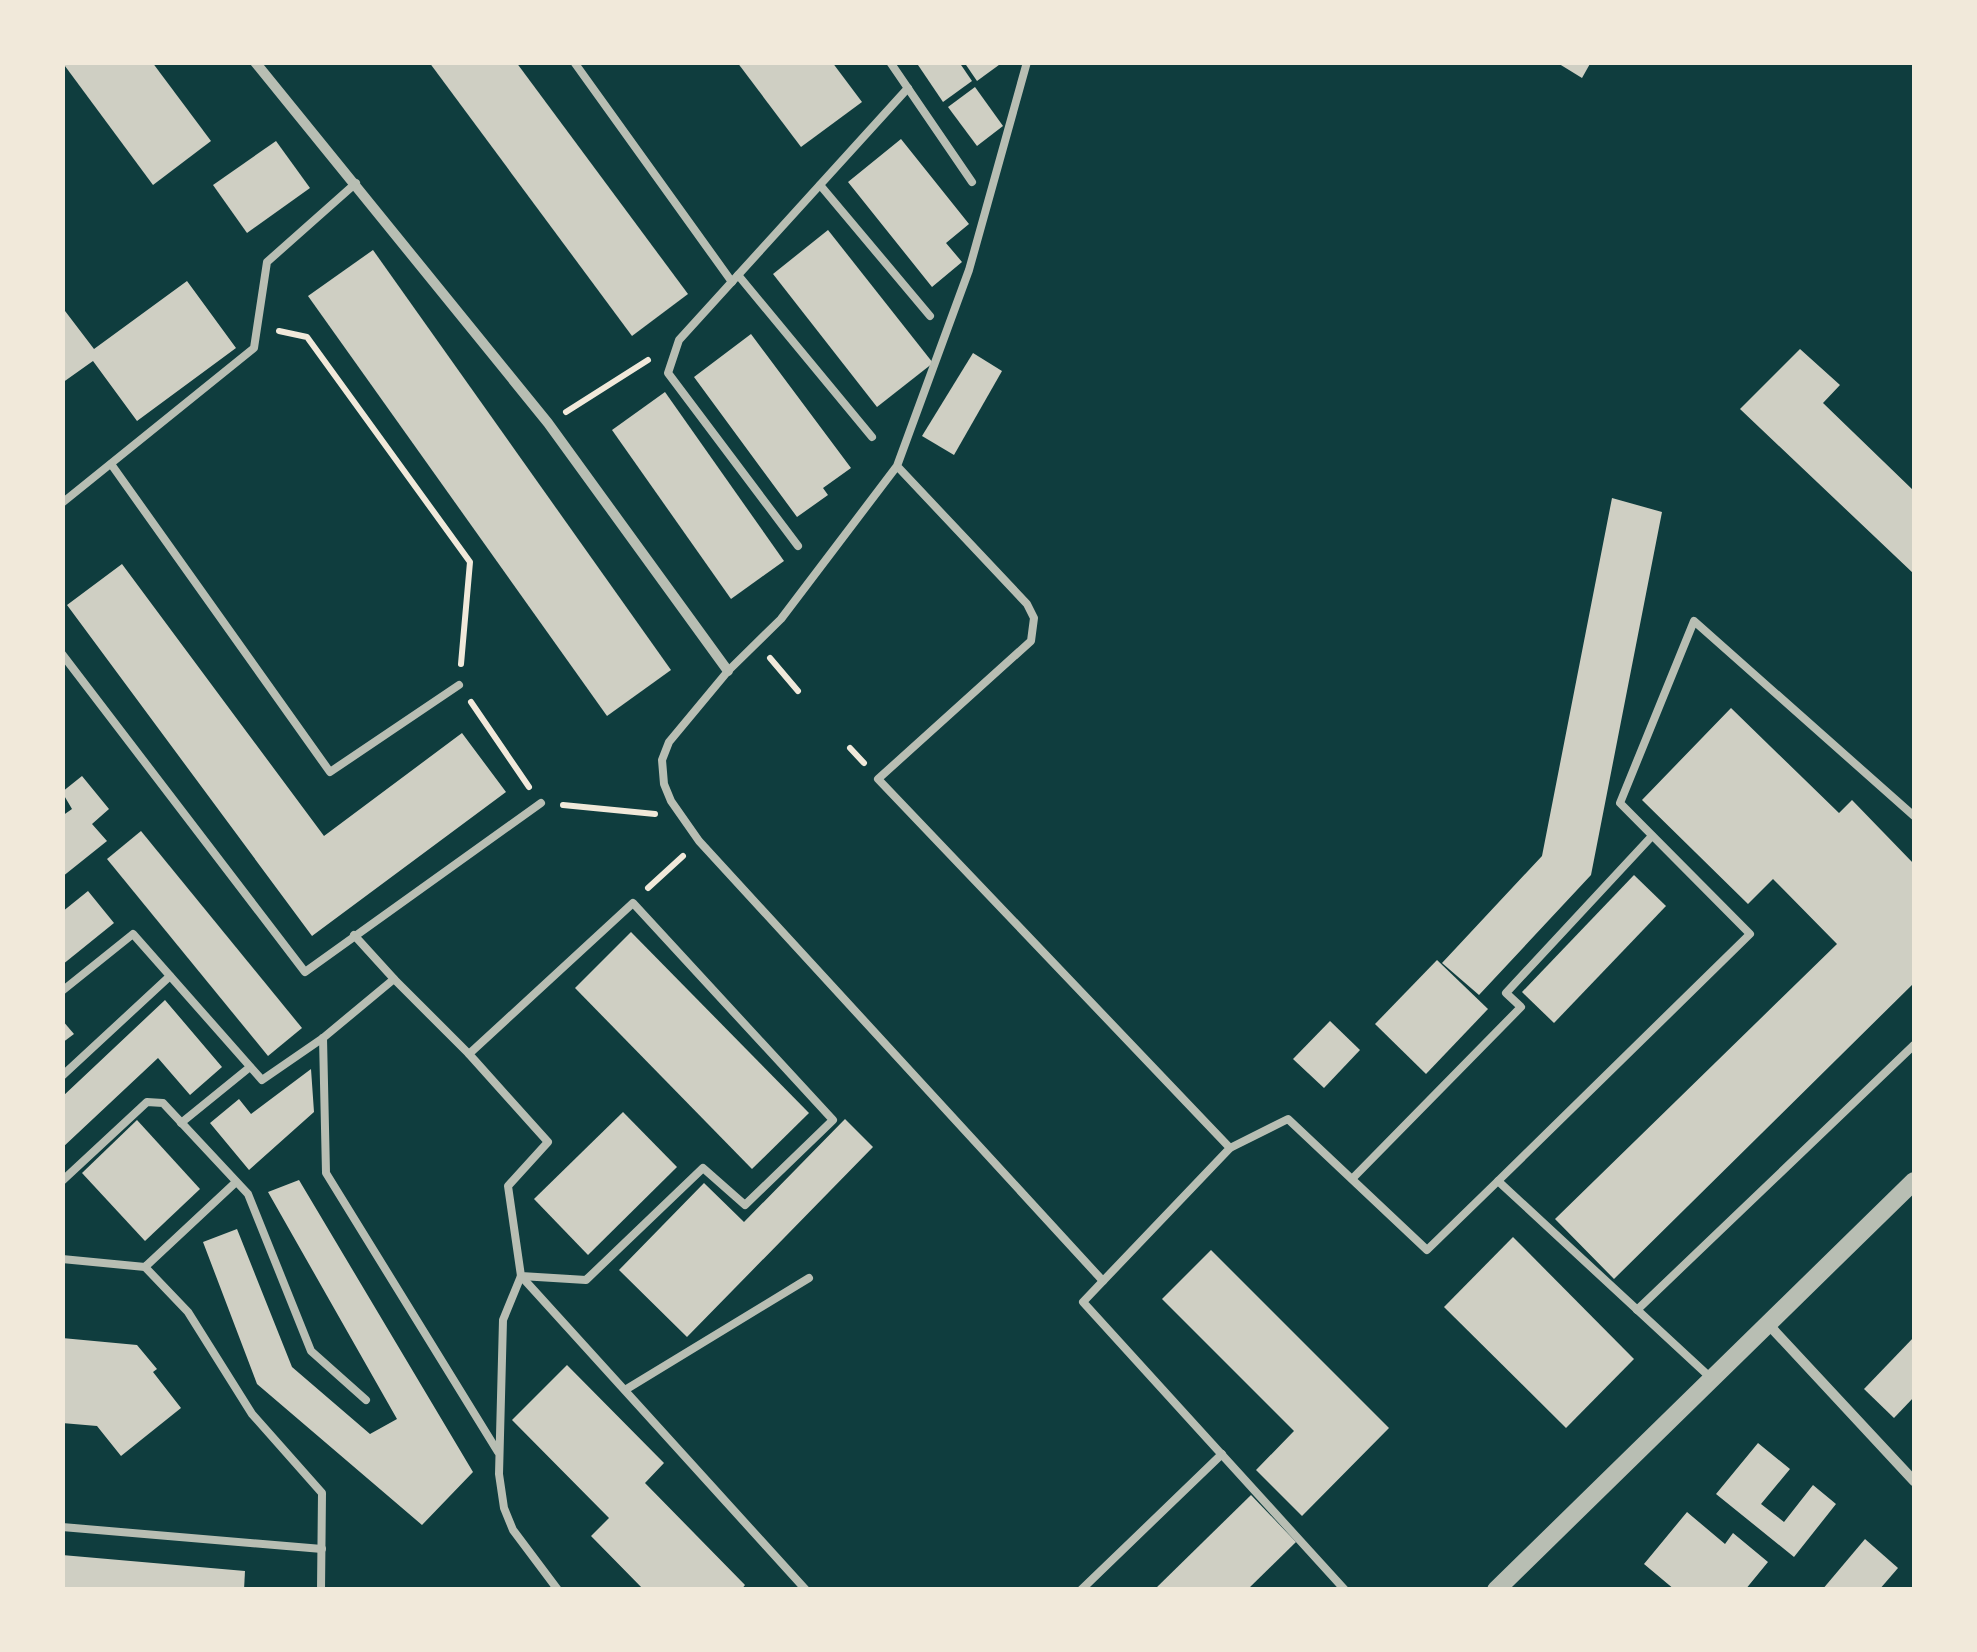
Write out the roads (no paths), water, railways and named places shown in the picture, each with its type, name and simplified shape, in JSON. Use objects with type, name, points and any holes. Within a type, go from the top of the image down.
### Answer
[{"type":"street","points":[[256,62],[548,423],[728,672]]},
{"type":"street","points":[[1496,1590],[1914,1180]]},
{"type":"street","points":[[1768,1324],[1914,1481]]},
{"type":"lane","points":[[574,62],[735,279],[872,437]]},
{"type":"lane","points":[[890,62],[972,182]]},
{"type":"lane","points":[[1027,62],[969,270],[897,466],[758,644],[728,672],[669,742],[662,760],[664,784],[681,817],[700,841],[1103,1281]]},
{"type":"lane","points":[[798,546],[668,373],[679,340],[908,88]]},
{"type":"lane","points":[[62,504],[254,348],[267,262],[356,184]]},
{"type":"lane","points":[[820,185],[930,316]]},
{"type":"lane","points":[[111,464],[330,772],[459,685]]},
{"type":"lane","points":[[897,466],[1027,604],[1034,618],[1031,641],[878,779],[1230,1148]]},
{"type":"lane","points":[[1345,1590],[1083,1302],[1230,1148],[1288,1120],[1428,1250],[1750,934],[1620,803],[1694,621],[1914,816]]},
{"type":"lane","points":[[62,654],[305,972],[541,803]]},
{"type":"lane","points":[[1352,1179],[1521,1007],[1506,993],[1652,836]]},
{"type":"lane","points":[[469,1054],[632,903],[834,1120],[746,1205],[702,1168],[586,1280],[521,1276]]},
{"type":"lane","points":[[62,991],[134,934],[262,1080],[323,1038],[394,980]]},
{"type":"lane","points":[[354,935],[548,1142],[508,1186],[521,1276],[503,1320],[498,1452],[504,1508],[513,1530],[558,1590]]},
{"type":"lane","points":[[62,1076],[170,976]]},
{"type":"lane","points":[[323,1038],[326,1173],[498,1452]]},
{"type":"lane","points":[[1637,1310],[1914,1045]]},
{"type":"lane","points":[[182,1123],[250,1067]]},
{"type":"lane","points":[[62,1181],[147,1102],[163,1102],[248,1194],[311,1351],[366,1400]]},
{"type":"lane","points":[[1498,1181],[1712,1379]]},
{"type":"lane","points":[[146,1266],[236,1182]]},
{"type":"lane","points":[[62,1259],[146,1266],[188,1312],[252,1414],[316,1484],[324,1504],[321,1590]]},
{"type":"lane","points":[[521,1276],[806,1590]]},
{"type":"lane","points":[[625,1390],[809,1278]]},
{"type":"lane","points":[[1081,1590],[1222,1454]]},
{"type":"lane","points":[[62,1527],[322,1550]]}]
